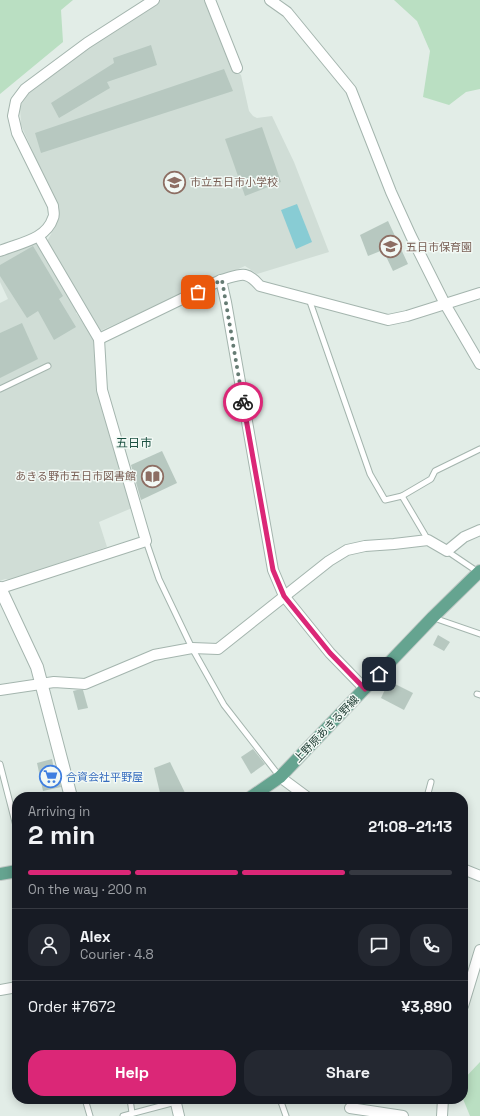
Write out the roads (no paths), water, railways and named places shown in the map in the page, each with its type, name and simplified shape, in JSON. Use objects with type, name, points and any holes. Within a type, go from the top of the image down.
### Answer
[{"type":"main road","name":"上野原あきる野線","points":[[258,792],[280,777],[479,571]]},
{"type":"main road","points":[[0,874],[12,872]]},
{"type":"street","points":[[0,252],[39,237],[48,230],[54,217],[53,206],[17,133],[13,116],[16,101],[25,89],[87,43],[154,0]]},
{"type":"street","points":[[210,0],[237,68]]},
{"type":"street","points":[[270,0],[287,12],[351,90],[391,192],[411,236],[445,304],[480,364]]},
{"type":"street","points":[[39,237],[99,339],[102,390],[146,541],[0,588],[37,667],[70,792]]},
{"type":"street","points":[[99,339],[222,280],[242,274],[253,277],[260,286],[388,320],[408,316],[480,293]]},
{"type":"street","points":[[222,280],[273,570],[284,596],[330,653],[365,689]]},
{"type":"street","points":[[0,690],[42,682],[85,684],[154,655],[192,648],[218,649],[284,596],[347,550],[365,546],[428,540],[447,551],[464,537],[480,530]]},
{"type":"street","points":[[280,777],[300,792]]},
{"type":"street","points":[[468,872],[480,876]]},
{"type":"street","points":[[468,990],[480,950]]},
{"type":"street","points":[[0,990],[12,988]]},
{"type":"street","points":[[177,1104],[179,1116]]},
{"type":"street","points":[[442,1116],[443,1104]]},
{"type":"street","points":[[350,1108],[403,1116]]},
{"type":"lane","points":[[309,299],[370,474],[385,500],[402,496],[431,479],[435,472],[480,449]]},
{"type":"lane","points":[[0,389],[48,366]]},
{"type":"lane","points":[[402,496],[428,540]]},
{"type":"lane","points":[[146,541],[159,579],[192,648],[224,705],[280,777]]},
{"type":"lane","points":[[447,551],[479,571]]},
{"type":"lane","points":[[433,617],[480,634]]},
{"type":"lane","points":[[0,764],[12,811]]},
{"type":"lane","points":[[428,792],[431,782]]},
{"type":"lane","points":[[86,1104],[90,1116]]},
{"type":"lane","points":[[131,1104],[132,1113]]},
{"type":"lane","points":[[123,1116],[162,1104]]},
{"type":"lane","points":[[282,1104],[286,1116]]},
{"type":"water","points":[[297,204],[312,242],[296,249],[281,210]]},
{"type":"place","name":"市立五日市小学校","points":[[174,182]]},
{"type":"place","name":"五日市保育園","points":[[390,247]]},
{"type":"place","name":"あきる野市五日市図書館","points":[[152,476]]},
{"type":"place","name":"合資会社平野屋","points":[[50,777]]},
{"type":"district","name":"五日市","points":[[134,443]]}]
